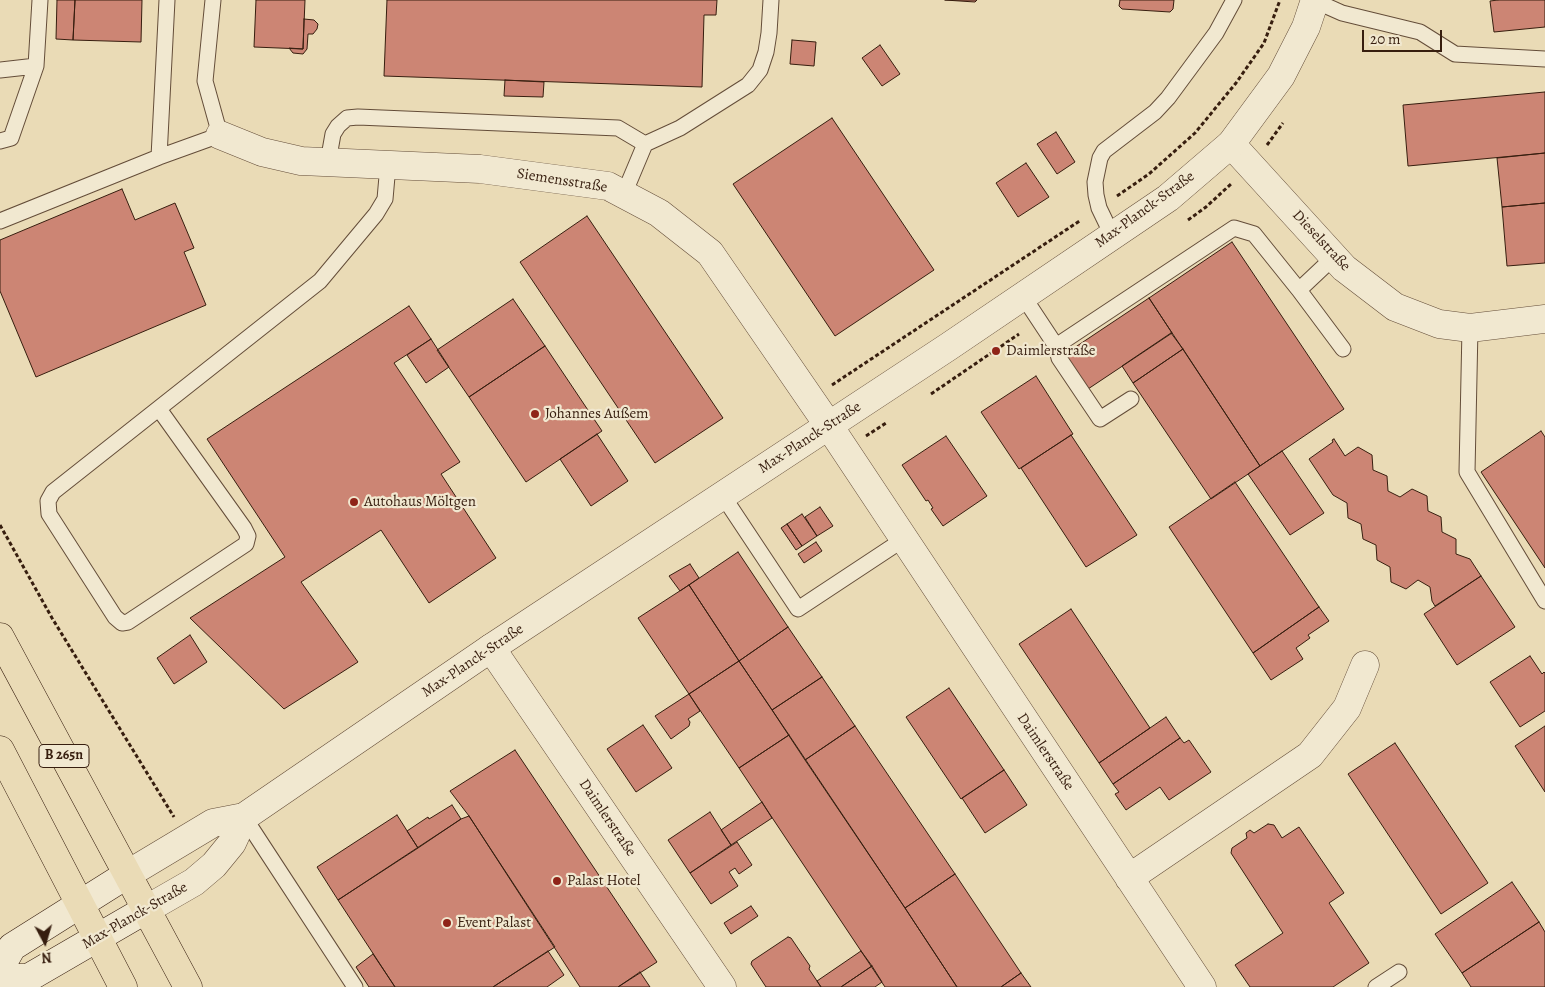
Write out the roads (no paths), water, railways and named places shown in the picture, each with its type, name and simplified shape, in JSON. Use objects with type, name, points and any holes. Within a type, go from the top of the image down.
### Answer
[{"type":"main road","name":"B 265n","points":[[0,637],[188,987]]},
{"type":"main road","points":[[0,750],[123,987]]},
{"type":"street","name":"Max-Planck-Straße","points":[[0,968],[12,947],[213,823],[244,817],[492,648],[829,426],[1168,198],[1231,144],[1281,76],[1306,27],[1315,1]]},
{"type":"street","name":"Siemensstraße","points":[[220,135],[262,152],[301,161],[480,169],[608,186],[659,213],[710,253],[829,426]]},
{"type":"street","name":"Dieselstraße","points":[[1231,144],[1344,268],[1395,307],[1439,324],[1470,328],[1545,319]]},
{"type":"street","name":"Daimlerstraße","points":[[829,426],[1202,987]]},
{"type":"street","name":"Daimlerstraße","points":[[492,648],[722,987]]},
{"type":"street","points":[[1128,878],[1310,755],[1347,708],[1365,665]]},
{"type":"street","name":"Max-Planck-Straße","points":[[0,978],[28,978],[194,882],[214,865],[232,843],[244,817]]},
{"type":"lane","points":[[0,141],[11,138],[36,66],[40,0]]},
{"type":"lane","points":[[159,157],[167,0]]},
{"type":"lane","points":[[0,221],[159,157],[220,135],[205,81],[212,0]]},
{"type":"lane","points":[[624,194],[644,144],[680,128],[748,85],[760,70],[766,52],[771,0]]},
{"type":"lane","points":[[1112,236],[1099,208],[1096,195],[1095,182],[1100,158],[1104,151],[1162,106],[1210,41],[1234,0]]},
{"type":"lane","points":[[1315,1],[1342,13],[1420,32],[1455,54],[1545,59]]},
{"type":"lane","points":[[0,70],[36,66]]},
{"type":"lane","points":[[328,162],[333,134],[338,126],[347,118],[358,117],[618,128],[644,144]]},
{"type":"lane","points":[[159,408],[248,536],[246,544],[128,622],[122,622],[115,617],[49,514],[48,501],[53,492],[159,408],[320,281],[376,214],[385,199],[388,166]]},
{"type":"lane","points":[[1056,346],[1234,228],[1254,234],[1343,349]]},
{"type":"lane","points":[[1298,290],[1334,257]]},
{"type":"lane","points":[[1023,296],[1056,346],[1059,358],[1100,419],[1130,399]]},
{"type":"lane","points":[[1470,328],[1467,472],[1545,601]]},
{"type":"lane","points":[[723,496],[798,609],[904,540]]},
{"type":"lane","points":[[244,817],[355,987]]},
{"type":"lane","points":[[1376,987],[1399,972]]},
{"type":"place","name":"Daimlerstraße","points":[[996,351]]},
{"type":"place","name":"Johannes Außem","points":[[535,414]]},
{"type":"place","name":"Autohaus Möltgen","points":[[354,502]]},
{"type":"place","name":"Palast Hotel","points":[[557,881]]},
{"type":"place","name":"Event Palast","points":[[447,923]]}]
